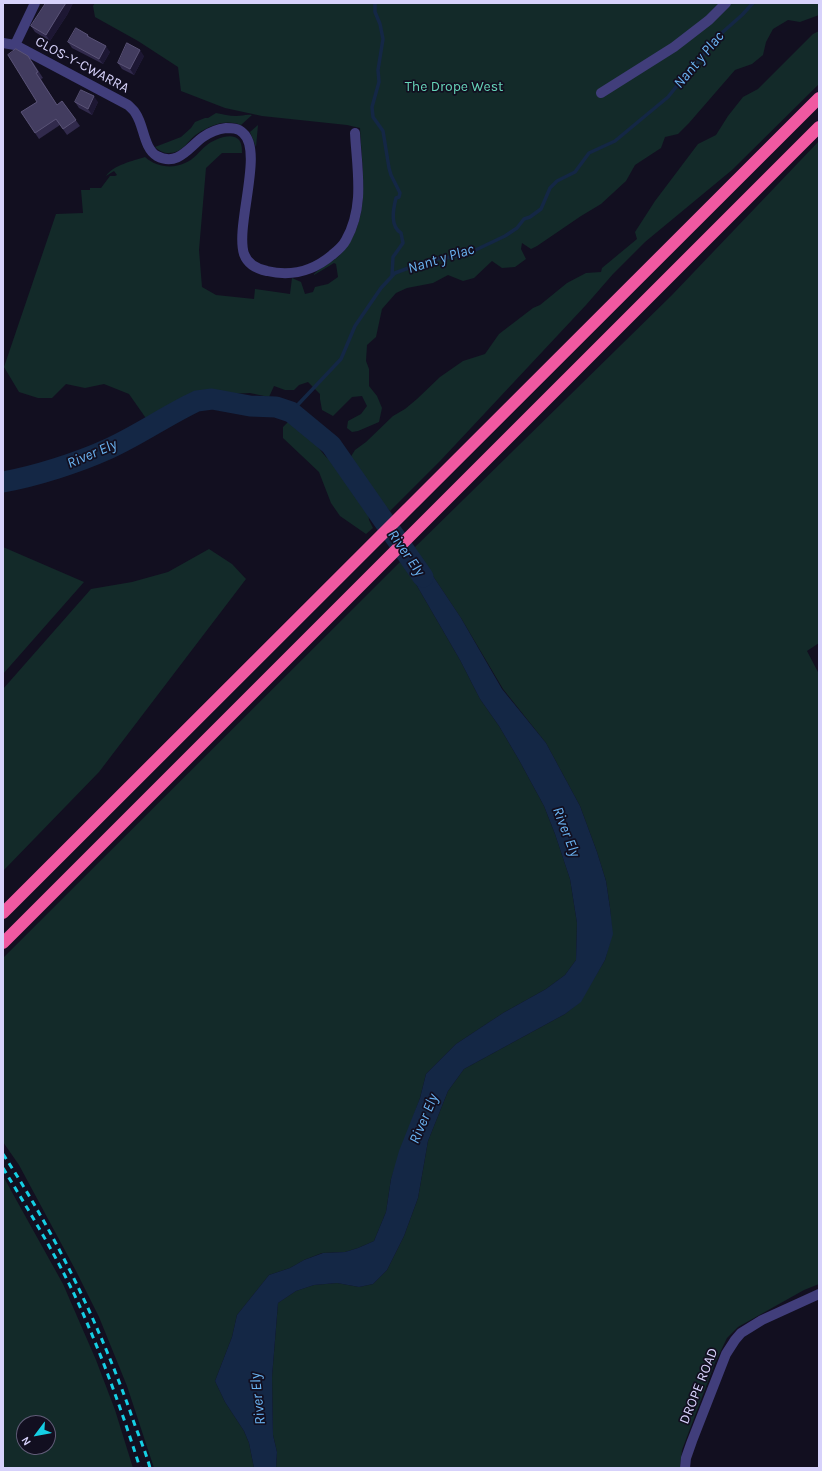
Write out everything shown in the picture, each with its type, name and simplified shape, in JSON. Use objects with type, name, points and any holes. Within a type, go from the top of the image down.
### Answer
[{"type":"highway","points":[[3,913],[819,98]]},
{"type":"highway","points":[[3,943],[819,127]]},
{"type":"street","name":"CLOS-Y-CWARRA","points":[[15,46],[35,3]]},
{"type":"street","points":[[601,93],[674,46],[709,20],[726,3]]},
{"type":"street","name":"CLOS-Y-CWARRA","points":[[3,43],[15,46],[128,105],[136,114],[148,145],[154,154],[165,160],[177,159],[212,132],[230,128],[242,131],[250,144],[250,159],[242,242],[247,259],[256,268],[273,273],[291,274],[314,268],[326,260],[345,242],[353,227],[359,199],[355,133]]},
{"type":"street","name":"DROPE ROAD","points":[[685,1468],[686,1458],[692,1441],[726,1354],[735,1340],[742,1333],[762,1320],[819,1294]]},
{"type":"green space","name":"The Drope West","points":[[95,3],[819,3],[819,15],[800,22],[788,20],[773,29],[766,42],[763,55],[752,64],[735,70],[678,134],[665,137],[661,148],[635,165],[626,181],[601,204],[531,249],[522,243],[521,249],[526,259],[515,267],[502,268],[492,261],[474,278],[463,281],[448,275],[433,283],[407,288],[396,293],[382,309],[376,337],[367,345],[366,361],[369,369],[369,386],[377,396],[382,408],[379,422],[352,432],[347,428],[348,421],[361,414],[367,406],[362,396],[352,397],[333,416],[322,410],[320,394],[308,382],[299,385],[294,390],[285,390],[274,386],[269,397],[250,393],[227,394],[213,391],[205,393],[206,396],[150,424],[129,394],[104,384],[85,388],[66,384],[52,398],[38,398],[19,392],[4,367],[56,214],[83,213],[81,190],[101,188],[110,176],[117,175],[114,171],[106,176],[109,172],[124,164],[145,157],[159,165],[180,165],[194,158],[213,141],[231,136],[239,140],[242,146],[242,153],[222,153],[206,168],[199,250],[202,287],[216,295],[254,299],[255,289],[290,294],[292,278],[301,282],[305,294],[313,292],[315,287],[328,284],[338,277],[336,264],[334,263],[314,274],[339,256],[350,243],[357,228],[361,212],[363,179],[360,128],[347,125],[262,116],[225,108],[181,91],[178,67],[138,41],[95,17],[93,6]]},
{"type":"green space","points":[[819,31],[819,84],[732,170],[645,242],[613,274],[586,305],[441,460],[390,511],[370,496],[360,483],[353,468],[350,458],[355,450],[366,442],[393,416],[405,409],[417,399],[440,377],[463,361],[485,354],[499,334],[533,308],[540,305],[567,283],[586,273],[601,272],[602,268],[637,239],[635,232],[655,201],[698,144],[716,135],[728,116],[743,97],[758,89],[813,34]]},
{"type":"green space","points":[[216,113],[233,116],[252,115],[241,125],[235,123],[224,123],[208,128],[197,134],[178,151],[169,153],[163,152],[155,147],[181,137],[195,122],[208,118]]},
{"type":"green space","points":[[258,125],[256,147],[250,132]]},
{"type":"green space","points":[[819,141],[819,643],[807,651],[819,674],[819,1284],[804,1290],[738,1327],[727,1338],[715,1363],[682,1450],[680,1468],[276,1468],[277,1452],[273,1435],[272,1377],[278,1303],[296,1291],[314,1285],[337,1283],[359,1287],[373,1284],[387,1270],[404,1236],[418,1198],[428,1141],[448,1091],[464,1069],[565,1014],[580,1002],[605,960],[612,934],[606,881],[580,806],[546,743],[503,689],[461,618],[413,549],[672,295]]},
{"type":"green space","points":[[289,421],[298,423],[326,457],[335,463],[368,510],[369,520],[373,528],[366,534],[340,516],[331,503],[319,472],[283,438],[283,427]]},
{"type":"green space","points":[[3,547],[84,582],[3,674]]},
{"type":"green space","points":[[209,549],[232,564],[246,579],[99,772],[3,871],[3,689],[91,589],[132,582],[168,572]]},
{"type":"green space","points":[[402,560],[460,660],[480,699],[499,726],[544,806],[570,879],[577,923],[576,960],[565,975],[546,989],[503,1013],[456,1044],[426,1074],[420,1098],[391,1179],[386,1212],[374,1241],[345,1252],[322,1253],[304,1260],[290,1268],[269,1275],[237,1315],[232,1337],[215,1381],[225,1402],[244,1431],[249,1443],[254,1468],[154,1468],[127,1386],[99,1317],[19,1165],[3,1142],[3,958]]},
{"type":"green space","points":[[3,1176],[63,1284],[96,1360],[115,1410],[133,1468],[3,1468]]},
{"type":"water","points":[[413,549],[461,618],[502,689],[546,743],[580,806],[606,881],[613,934],[605,960],[581,1002],[565,1014],[464,1069],[448,1091],[428,1141],[418,1198],[404,1236],[387,1270],[373,1284],[359,1287],[337,1283],[314,1285],[296,1291],[278,1303],[272,1377],[273,1435],[277,1452],[276,1468],[254,1468],[249,1443],[244,1431],[225,1402],[215,1381],[232,1337],[237,1315],[269,1275],[290,1268],[304,1260],[323,1253],[345,1252],[374,1241],[386,1212],[391,1179],[399,1151],[420,1098],[426,1074],[456,1044],[503,1013],[546,989],[565,975],[576,960],[577,923],[570,879],[544,806],[499,726],[480,699],[460,660],[402,560]]},
{"type":"building","points":[[46,3],[66,3],[46,35],[31,26]]},
{"type":"building","points":[[76,28],[88,35],[87,36],[106,46],[99,59],[68,42]]},
{"type":"building","points":[[127,43],[140,50],[130,69],[118,63]]},
{"type":"building","points":[[16,49],[28,56],[38,72],[36,73],[57,105],[62,101],[76,120],[63,129],[56,119],[35,133],[21,112],[37,102],[8,55]]},
{"type":"building","points":[[81,90],[94,96],[88,109],[75,102]]},
{"type":"waterway","points":[[375,3],[375,12],[380,24],[383,39],[378,70],[379,82],[372,107],[373,117],[383,131],[389,168],[400,193],[399,197],[396,198],[393,217],[395,226],[401,233],[403,243],[393,257],[392,276]]},
{"type":"waterway","name":"Nant y Plac","points":[[291,412],[341,359],[355,326],[381,288],[395,273],[430,260],[465,255],[505,236],[517,228],[524,219],[530,217],[541,209],[550,188],[557,181],[575,172],[589,153],[615,141],[668,97],[692,70],[716,38],[753,3]]},
{"type":"waterway","name":"River Ely","points":[[3,482],[43,473],[108,449],[131,438],[197,401],[212,399],[250,406],[276,407],[291,412],[331,445],[423,577]]},
{"type":"railway","points":[[3,1154],[58,1247],[89,1311],[104,1344],[150,1468]]},
{"type":"railway","points":[[3,1168],[54,1255],[81,1309],[113,1388],[140,1468]]}]
